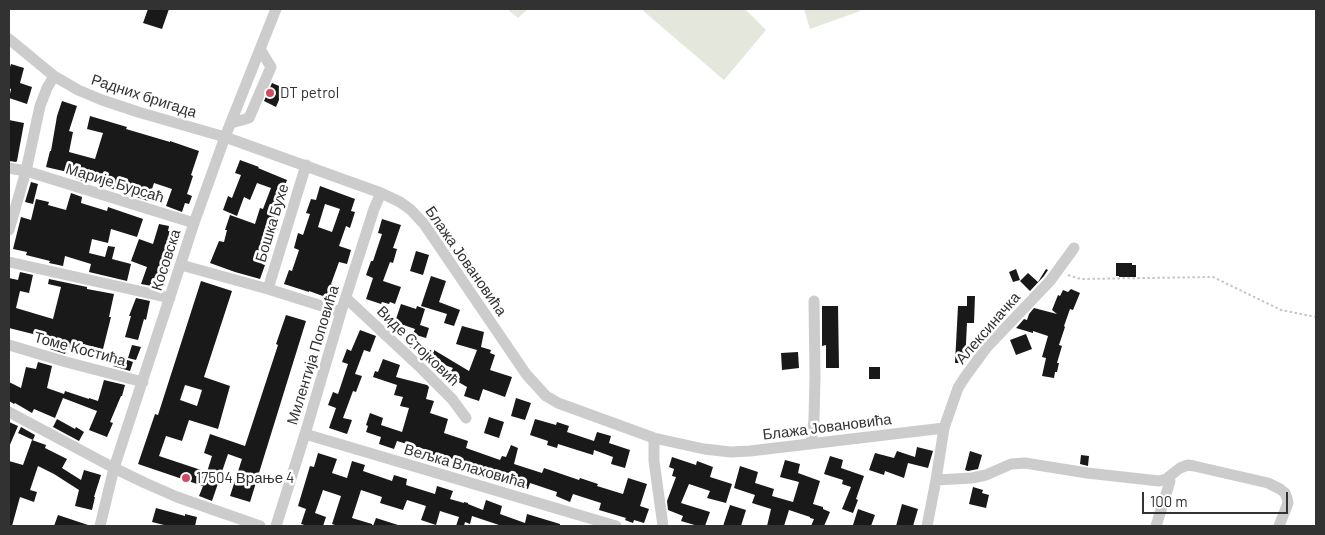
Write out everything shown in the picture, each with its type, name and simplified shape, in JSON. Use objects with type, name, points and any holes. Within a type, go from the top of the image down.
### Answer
[{"type":"street","name":"Косовска","points":[[100,526],[114,468],[194,223],[225,137],[276,9]]},
{"type":"street","name":"Радних бригада","points":[[9,39],[54,76],[78,90],[138,112],[225,137]]},
{"type":"street","points":[[231,123],[248,118],[271,67],[260,49]]},
{"type":"street","points":[[9,230],[26,171],[40,106],[54,76]]},
{"type":"street","name":"Блажа Јовановића","points":[[225,137],[381,193],[400,202],[411,210],[424,224],[526,374],[546,396],[558,403],[654,438],[704,450],[731,452],[944,428]]},
{"type":"street","name":"Бошка Бухе","points":[[268,289],[306,165]]},
{"type":"street","name":"Марије Бурсаћ","points":[[9,168],[26,171],[194,223]]},
{"type":"street","name":"Милентија Поповића","points":[[276,526],[341,312],[374,209],[381,193]]},
{"type":"street","name":"Алексиначка","points":[[927,526],[944,428],[958,388],[987,347],[1058,272],[1074,248]]},
{"type":"street","points":[[9,262],[170,298]]},
{"type":"street","points":[[181,265],[341,312]]},
{"type":"street","name":"Виде Стојковић","points":[[346,298],[421,368],[452,399],[466,418]]},
{"type":"street","points":[[810,444],[814,420],[816,376],[814,301]]},
{"type":"street","name":"Томе Костића","points":[[9,345],[143,382]]},
{"type":"street","points":[[9,412],[114,468],[177,497],[260,526]]},
{"type":"street","name":"Вељка Влаховића","points":[[305,434],[616,526]]},
{"type":"street","points":[[654,438],[655,470],[663,526]]},
{"type":"street","points":[[936,480],[972,478],[986,475],[1011,464],[1024,463],[1156,481],[1169,477],[1176,470],[1184,466],[1194,466],[1268,483],[1280,488],[1285,493],[1288,503],[1279,526]]},
{"type":"street","points":[[1156,526],[1170,481],[1169,477]]},
{"type":"path","points":[[1058,272],[1081,279],[1213,277],[1281,310],[1316,317]]},
{"type":"shaded area","points":[[507,9],[528,9],[518,18]]},
{"type":"shaded area","points":[[641,9],[745,9],[766,30],[724,80]]},
{"type":"shaded area","points":[[804,9],[859,9],[860,11],[810,29]]},
{"type":"building","points":[[148,9],[169,9],[162,29],[143,23]]},
{"type":"building","points":[[11,64],[24,68],[20,83],[32,87],[27,104],[9,98],[11,89],[9,88],[9,70]]},
{"type":"building","points":[[272,83],[284,88],[276,107],[264,101]]},
{"type":"building","points":[[62,101],[77,106],[69,131],[73,132],[69,152],[95,159],[103,133],[87,129],[90,116],[199,151],[187,194],[192,196],[189,204],[185,203],[182,212],[166,206],[172,189],[154,183],[148,201],[83,179],[82,181],[71,176],[72,173],[46,167]]},
{"type":"building","points":[[9,120],[24,123],[16,162],[9,161]]},
{"type":"building","points":[[240,160],[287,180],[283,191],[288,192],[282,207],[279,206],[271,228],[276,229],[262,264],[265,265],[260,279],[210,263],[219,241],[224,242],[227,230],[225,230],[230,215],[255,224],[260,208],[263,209],[271,188],[257,183],[250,200],[244,197],[237,216],[223,210],[228,196],[232,198],[241,175],[235,173]]},
{"type":"building","points":[[31,182],[38,184],[33,204],[25,202]]},
{"type":"building","points":[[320,186],[355,199],[351,211],[355,212],[350,228],[346,226],[339,246],[351,250],[347,264],[339,262],[331,284],[336,286],[331,299],[284,284],[289,270],[292,271],[299,250],[294,248],[298,233],[303,235],[310,214],[306,213],[311,199],[316,200]],"holes":[[[325,204],[340,209],[332,232],[318,227]]]},
{"type":"building","points":[[71,193],[82,197],[81,203],[107,211],[108,207],[143,219],[137,237],[111,229],[108,243],[92,239],[89,253],[105,257],[108,246],[115,247],[112,259],[131,264],[127,281],[89,272],[91,264],[65,256],[63,266],[26,255],[27,252],[13,249],[21,217],[31,220],[36,199],[49,202],[48,205],[66,210]]},
{"type":"building","points":[[382,219],[401,225],[393,248],[397,249],[393,263],[390,262],[383,281],[401,287],[395,304],[382,302],[381,304],[366,299],[373,278],[366,275],[382,234],[378,233]]},
{"type":"building","points":[[159,224],[169,226],[168,231],[174,232],[171,243],[169,242],[157,287],[141,284],[147,267],[131,261],[139,239],[153,244]]},
{"type":"building","points":[[416,251],[429,255],[423,275],[410,271]]},
{"type":"building","points":[[1116,263],[1132,263],[1132,265],[1136,265],[1136,277],[1116,276]]},
{"type":"building","points":[[1016,269],[1020,280],[1013,282],[1009,272]]},
{"type":"building","points":[[1046,269],[1048,270],[1044,276],[1030,291],[1020,281],[1028,273],[1038,282]]},
{"type":"building","points":[[20,272],[33,275],[29,293],[20,291],[16,308],[53,319],[61,287],[48,284],[49,279],[114,294],[109,317],[111,317],[103,349],[79,343],[76,350],[67,347],[65,354],[50,349],[53,339],[9,328],[9,278],[18,280]]},
{"type":"building","points":[[431,276],[446,281],[439,302],[460,310],[454,326],[444,323],[447,314],[421,306]]},
{"type":"building","points":[[201,281],[232,291],[204,377],[230,386],[218,429],[189,420],[182,441],[166,436],[159,456],[207,472],[212,456],[204,453],[210,434],[245,446],[286,315],[306,321],[250,502],[230,496],[242,459],[228,454],[212,501],[199,496],[203,486],[138,464],[155,414],[158,415]],"holes":[[[185,385],[202,390],[197,406],[180,400]]]},
{"type":"building","points":[[1071,289],[1080,293],[1073,310],[1070,309],[1064,326],[1059,345],[1062,346],[1057,363],[1059,363],[1057,372],[1055,372],[1054,378],[1042,376],[1046,358],[1042,357],[1048,336],[1016,328],[1024,319],[1027,320],[1034,308],[1057,314],[1052,310],[1058,295],[1060,296],[1063,290],[1068,292]]},
{"type":"building","points":[[967,296],[975,296],[974,323],[967,323],[965,363],[955,363],[958,306],[967,306]]},
{"type":"building","points":[[136,298],[150,301],[146,320],[144,319],[138,340],[125,337],[131,316],[129,316]]},
{"type":"building","points":[[401,304],[416,309],[417,306],[425,309],[420,325],[429,328],[426,338],[413,334],[415,329],[395,322]]},
{"type":"building","points":[[822,306],[838,306],[839,368],[826,368],[826,345],[822,346]]},
{"type":"building","points":[[462,326],[484,332],[481,347],[491,350],[490,353],[495,355],[490,370],[512,377],[505,397],[483,389],[479,401],[464,396],[467,387],[448,376],[453,368],[430,360],[434,350],[469,371],[477,350],[456,344]]},
{"type":"building","points":[[360,330],[376,336],[370,352],[364,350],[355,374],[362,376],[356,392],[353,391],[343,418],[352,420],[347,434],[329,428],[336,408],[328,405],[333,392],[338,394],[348,364],[342,362],[347,349],[351,351]]},
{"type":"building","points":[[1026,334],[1032,349],[1016,355],[1010,340]]},
{"type":"building","points":[[412,338],[419,342],[416,349],[409,347]]},
{"type":"building","points":[[132,345],[141,347],[136,360],[128,358]]},
{"type":"building","points":[[798,352],[799,368],[782,370],[781,353]]},
{"type":"building","points":[[116,356],[133,362],[130,371],[113,366]]},
{"type":"building","points":[[383,359],[400,365],[396,377],[429,387],[426,399],[434,401],[430,413],[448,419],[444,433],[468,441],[466,448],[500,460],[502,456],[506,457],[511,445],[518,448],[514,464],[542,473],[544,468],[579,480],[580,478],[598,484],[597,486],[623,494],[628,478],[647,484],[640,506],[649,509],[644,523],[634,520],[633,523],[625,520],[626,518],[599,510],[601,503],[573,494],[570,502],[556,496],[557,492],[530,483],[528,489],[515,485],[516,479],[486,469],[483,478],[468,473],[471,466],[442,455],[440,463],[424,458],[427,450],[397,441],[394,449],[379,444],[381,437],[366,432],[370,413],[383,418],[381,425],[402,432],[409,408],[400,406],[403,397],[394,395],[397,385],[373,377],[375,371],[378,372]]},
{"type":"building","points":[[38,362],[52,366],[47,388],[64,394],[65,391],[98,401],[104,380],[125,385],[110,422],[113,423],[107,437],[89,430],[97,411],[63,398],[55,418],[34,409],[32,413],[9,401],[9,382],[21,388],[26,367],[36,369]]},
{"type":"building","points":[[869,367],[880,367],[880,379],[869,379]]},
{"type":"building","points":[[516,398],[531,403],[525,420],[511,416]]},
{"type":"building","points":[[489,417],[504,422],[499,438],[484,433]]},
{"type":"building","points":[[57,419],[84,432],[79,441],[53,427]]},
{"type":"building","points":[[535,419],[556,425],[557,422],[569,426],[567,432],[594,441],[597,432],[611,436],[609,443],[630,450],[625,468],[611,464],[613,457],[594,450],[593,455],[558,444],[557,448],[547,445],[548,441],[530,435]]},
{"type":"building","points":[[9,422],[18,426],[9,447]]},
{"type":"building","points":[[21,427],[35,435],[33,440],[18,433]]},
{"type":"building","points":[[32,440],[46,445],[45,448],[67,459],[62,468],[81,480],[84,470],[101,475],[92,510],[75,506],[79,490],[38,466],[30,490],[37,492],[34,502],[20,497],[12,526],[9,526],[9,461],[23,465]]},
{"type":"building","points":[[917,447],[933,451],[928,468],[908,463],[904,478],[885,471],[884,475],[869,470],[875,453],[894,458],[897,451],[915,457]]},
{"type":"building","points":[[970,451],[982,455],[978,469],[968,471],[965,470]]},
{"type":"building","points":[[318,453],[337,459],[332,473],[347,478],[352,461],[365,465],[363,471],[392,481],[394,475],[407,479],[406,485],[435,494],[437,486],[453,491],[450,499],[468,503],[483,510],[486,500],[502,506],[500,514],[525,523],[527,514],[560,524],[560,526],[502,526],[472,516],[470,524],[465,522],[464,526],[456,526],[459,517],[440,511],[436,525],[421,520],[426,506],[407,500],[403,510],[380,503],[382,497],[361,490],[352,518],[372,524],[372,526],[338,526],[332,524],[341,496],[323,490],[315,513],[326,517],[323,526],[301,524],[306,509],[298,506],[310,466],[314,467]]},
{"type":"building","points":[[1081,455],[1089,456],[1088,466],[1080,464]]},
{"type":"building","points":[[830,456],[843,460],[841,468],[864,476],[853,513],[842,509],[851,487],[842,484],[843,480],[824,474]]},
{"type":"building","points":[[672,457],[696,465],[697,461],[713,467],[710,477],[732,484],[726,503],[707,498],[710,491],[689,484],[681,503],[710,512],[705,526],[681,521],[683,516],[668,510],[667,501],[676,477],[672,476],[674,469],[669,467]]},
{"type":"building","points":[[785,460],[800,464],[798,473],[820,481],[813,504],[823,507],[823,509],[830,512],[824,526],[811,526],[814,519],[789,510],[784,526],[767,526],[771,509],[752,503],[755,495],[734,488],[740,466],[758,472],[755,483],[774,489],[772,496],[793,502],[799,482],[780,477]]},
{"type":"building","points":[[973,487],[983,490],[982,493],[989,495],[986,508],[969,504]]},
{"type":"building","points":[[902,504],[918,509],[913,526],[896,526]]},
{"type":"building","points":[[730,505],[746,510],[741,526],[723,526]]},
{"type":"building","points":[[156,508],[185,516],[185,514],[197,517],[195,526],[168,526],[152,522]]},
{"type":"building","points":[[858,509],[875,515],[871,526],[853,525]]},
{"type":"building","points":[[58,515],[88,525],[88,526],[54,526]]},
{"type":"building","points":[[376,518],[398,525],[398,526],[373,526]]},
{"type":"place","name":"DT petrol","points":[[270,93]]},
{"type":"place","name":"17504 Врање 4","points":[[186,478]]}]
